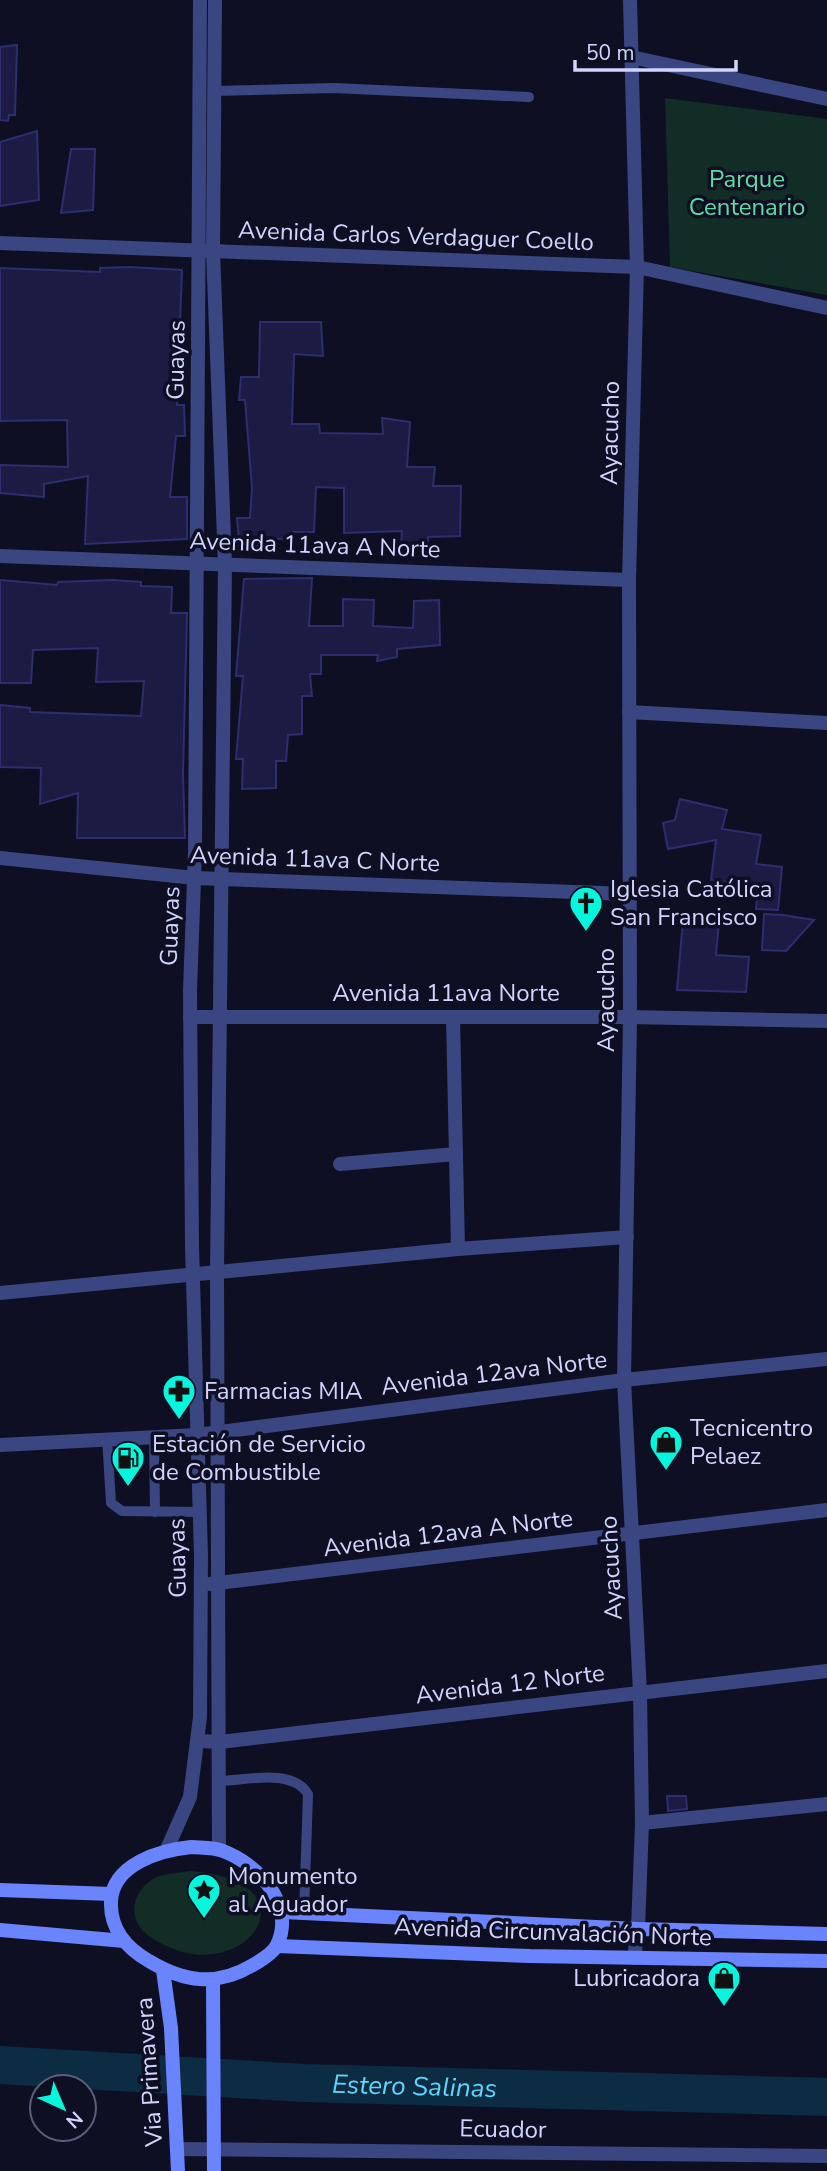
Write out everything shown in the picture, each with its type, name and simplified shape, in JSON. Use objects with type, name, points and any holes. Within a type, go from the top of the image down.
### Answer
[{"type":"main road","points":[[167,1849],[219,1849],[252,1869],[274,1891],[283,1912],[277,1946],[262,1960],[234,1976],[213,1981],[186,1978],[163,1970],[124,1941],[110,1920],[111,1894],[138,1862],[167,1849]]},
{"type":"main road","points":[[0,1890],[111,1894]]},
{"type":"main road","name":"Avenida Circunvalación Norte","points":[[283,1912],[638,1929],[827,1934]]},
{"type":"main road","points":[[0,1930],[124,1941]]},
{"type":"main road","name":"Avenida Circunvalación Norte","points":[[277,1946],[634,1958],[827,1961]]},
{"type":"main road","name":"Via Primavera","points":[[163,1970],[171,2028],[178,2171]]},
{"type":"main road","points":[[213,1981],[214,2171]]},
{"type":"street","name":"Guayas","points":[[201,0],[206,251],[225,564],[218,1270],[219,1849]]},
{"type":"street","name":"Guayas","points":[[167,1849],[190,1797],[199,1741],[200,1583],[190,1017],[195,878],[197,563],[215,0]]},
{"type":"street","name":"Ayacucho","points":[[631,0],[637,267],[629,580],[630,1017],[624,1380],[640,1692],[642,1823],[638,1929],[634,1958]]},
{"type":"street","points":[[631,57],[827,99]]},
{"type":"street","name":"Avenida Carlos Verdaguer Coello","points":[[0,243],[637,267],[827,308]]},
{"type":"street","name":"Avenida 11ava A Norte","points":[[0,556],[629,580]]},
{"type":"street","points":[[629,712],[827,723]]},
{"type":"street","name":"Avenida 11ava C Norte","points":[[0,858],[195,878],[628,894]]},
{"type":"street","name":"Avenida 11ava Norte","points":[[190,1017],[630,1017],[827,1021]]},
{"type":"street","points":[[453,1017],[458,1249]]},
{"type":"street","points":[[340,1164],[456,1154]]},
{"type":"street","points":[[0,1293],[218,1270],[627,1237]]},
{"type":"street","name":"Avenida 12ava Norte","points":[[0,1445],[197,1435],[624,1380],[827,1359]]},
{"type":"street","name":"Avenida 12ava A Norte","points":[[200,1583],[220,1585],[827,1510]]},
{"type":"street","name":"Avenida 12 Norte","points":[[199,1741],[220,1742],[827,1671]]},
{"type":"street","points":[[642,1823],[827,1804]]},
{"type":"street","name":"Ecuador","points":[[178,2149],[214,2147],[827,2157]]},
{"type":"lane","points":[[213,91],[334,88],[529,97]]},
{"type":"lane","points":[[154,1437],[155,1512]]},
{"type":"lane","points":[[107,1438],[110,1503],[122,1511],[199,1512]]},
{"type":"lane","points":[[220,1781],[288,1779],[301,1783],[308,1794],[304,1913]]},
{"type":"green space","name":"Parque Centenario","points":[[665,98],[827,119],[827,295],[670,267]]},
{"type":"green space","points":[[189,1871],[230,1879],[253,1894],[261,1912],[255,1931],[238,1946],[213,1954],[183,1952],[149,1936],[141,1929],[134,1913],[137,1896],[142,1889],[157,1877]]},
{"type":"building","points":[[17,45],[15,115],[9,115],[8,121],[0,120],[0,47]]},
{"type":"building","points":[[37,131],[39,200],[0,206],[0,142]]},
{"type":"building","points":[[71,149],[95,149],[93,210],[61,213]]},
{"type":"building","points":[[0,268],[100,272],[100,268],[182,270],[177,405],[184,405],[185,436],[176,436],[170,497],[187,497],[187,539],[85,544],[88,476],[44,484],[44,497],[0,493],[0,465],[68,467],[67,420],[0,421]]},
{"type":"building","points":[[260,322],[321,322],[323,356],[294,354],[292,424],[319,424],[320,433],[383,434],[382,418],[410,422],[407,467],[435,467],[433,486],[461,486],[460,536],[428,537],[428,543],[401,546],[402,531],[344,533],[344,488],[316,487],[314,532],[293,532],[293,538],[239,541],[237,518],[250,518],[252,488],[245,400],[239,400],[241,377],[259,377]]},
{"type":"building","points":[[312,578],[309,626],[343,626],[343,599],[374,600],[373,626],[413,628],[414,601],[439,600],[440,645],[397,649],[397,657],[377,661],[378,655],[321,655],[321,674],[310,674],[312,696],[302,696],[302,734],[288,735],[286,761],[276,761],[276,788],[242,789],[243,759],[236,759],[243,676],[236,676],[244,579]]},
{"type":"building","points":[[0,580],[57,585],[58,582],[112,580],[141,582],[141,586],[172,587],[171,613],[187,613],[183,774],[185,838],[77,838],[78,793],[40,804],[41,768],[0,767],[0,705],[30,708],[30,712],[141,716],[144,681],[96,682],[98,648],[33,650],[31,683],[0,683]]},
{"type":"building","points":[[680,799],[727,810],[722,829],[761,835],[756,864],[782,867],[778,910],[756,909],[758,886],[711,880],[716,840],[668,849],[663,823],[675,820]]},
{"type":"building","points":[[764,914],[814,920],[786,951],[762,950]]},
{"type":"building","points":[[683,920],[719,923],[716,955],[749,957],[746,992],[677,990]]},
{"type":"building","points":[[667,1796],[686,1796],[687,1809],[668,1811]]},
{"type":"waterway","name":"Estero Salinas","points":[[0,2065],[304,2083],[827,2097]]},
{"type":"place","name":"Iglesia Católica San Francisco","points":[[586,933]]},
{"type":"place","name":"Farmacias MIA","points":[[179,1421]]},
{"type":"place","name":"Tecnicentro Pelaez","points":[[666,1472]]},
{"type":"place","name":"Estación de Servicio de Combustible","points":[[128,1488]]},
{"type":"place","name":"Monumento al Aguador","points":[[204,1920]]},
{"type":"place","name":"Lubricadora","points":[[724,2008]]}]
